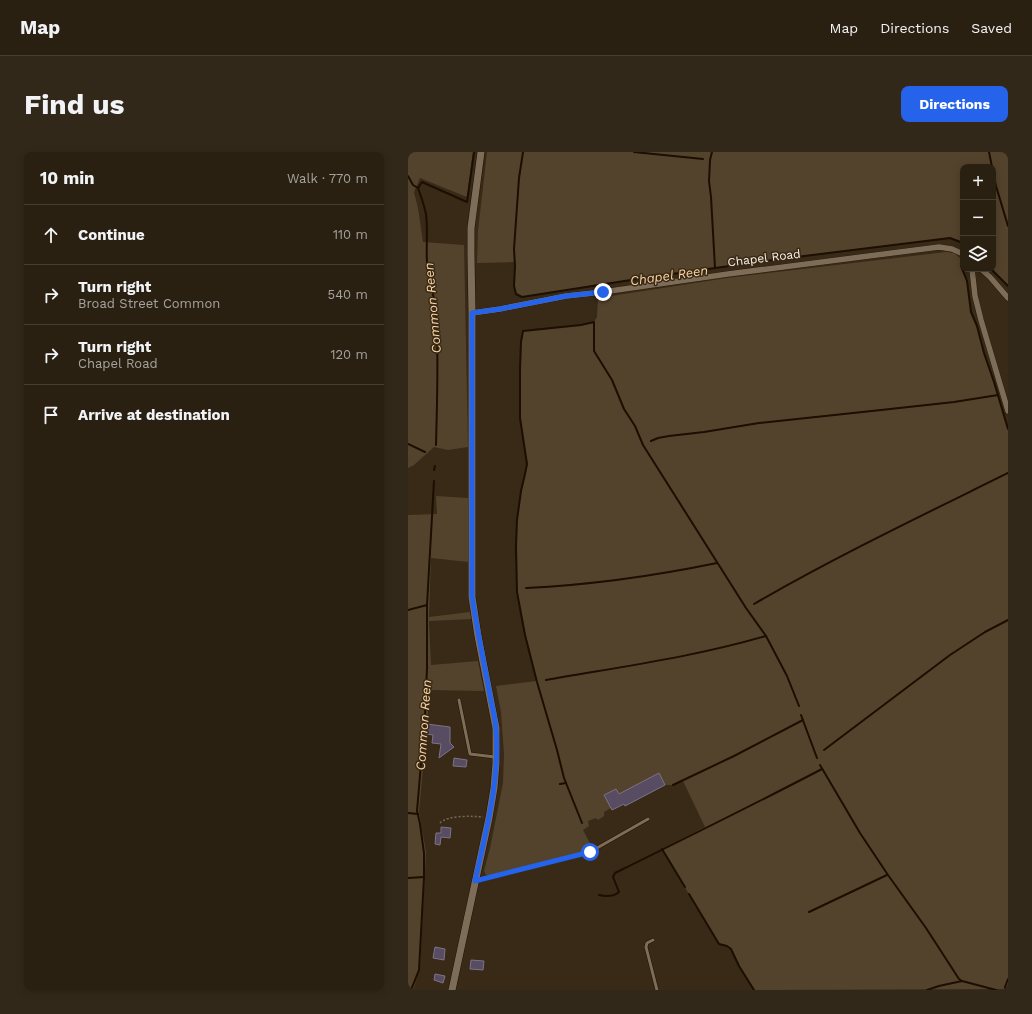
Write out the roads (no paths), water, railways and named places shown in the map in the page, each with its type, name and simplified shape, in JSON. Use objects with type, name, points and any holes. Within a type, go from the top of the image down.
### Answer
[{"type":"street","points":[[452,990],[489,818],[494,788],[496,757],[496,728],[472,597],[472,313],[470,256],[481,152]]},
{"type":"street","name":"Chapel Road","points":[[472,313],[566,296],[939,247],[952,249],[960,253]]},
{"type":"street","points":[[972,272],[975,296],[981,320],[1008,411]]},
{"type":"street","points":[[984,272],[1008,298]]},
{"type":"lane","points":[[459,700],[470,754],[496,757]]},
{"type":"lane","points":[[475,881],[590,852],[648,819]]},
{"type":"lane","points":[[653,940],[647,943],[646,947],[658,990]]},
{"type":"waterway","points":[[418,188],[422,182],[467,202],[474,152]]},
{"type":"waterway","name":"Chapel Reen","points":[[523,152],[519,178],[514,249],[514,286],[516,294],[522,297],[780,259],[950,238],[960,242]]},
{"type":"waterway","points":[[634,152],[703,159]]},
{"type":"waterway","points":[[712,152],[709,181],[715,268]]},
{"type":"waterway","points":[[989,152],[991,164]]},
{"type":"waterway","name":"Common Reen","points":[[408,176],[413,185],[418,188],[426,214],[427,263],[436,311],[437,328],[438,378],[436,445]]},
{"type":"waterway","points":[[996,186],[1008,226]]},
{"type":"waterway","points":[[963,272],[967,281],[971,312],[977,326],[1008,429]]},
{"type":"waterway","name":"Chapel Reen","points":[[994,272],[1008,286]]},
{"type":"waterway","points":[[582,823],[564,778],[525,635],[517,592],[517,520],[527,464],[520,418],[520,369],[523,331],[581,325],[594,322],[594,351],[612,380],[624,409],[635,426],[643,445],[746,608],[766,636],[787,676],[799,706]]},
{"type":"waterway","points":[[651,441],[669,436],[759,423],[954,402],[998,395]]},
{"type":"waterway","points":[[408,444],[425,452]]},
{"type":"waterway","points":[[434,470],[435,466]]},
{"type":"waterway","points":[[754,604],[848,553],[1008,473]]},
{"type":"waterway","name":"Common Reen","points":[[411,990],[419,970],[424,877],[424,853],[417,811],[425,716],[427,605],[434,481]]},
{"type":"waterway","points":[[526,588],[574,585],[622,579],[717,563]]},
{"type":"waterway","points":[[408,610],[427,605]]},
{"type":"waterway","points":[[824,750],[950,655],[985,632],[1008,620]]},
{"type":"waterway","points":[[546,680],[684,656],[766,636]]},
{"type":"waterway","points":[[801,715],[817,758]]},
{"type":"waterway","points":[[673,785],[734,756],[803,720]]},
{"type":"waterway","points":[[820,765],[860,833],[926,928],[959,979],[962,981]]},
{"type":"waterway","points":[[599,895],[610,896],[619,892],[613,877],[615,873],[822,769]]},
{"type":"waterway","points":[[560,784],[566,783]]},
{"type":"waterway","points":[[408,813],[418,814]]},
{"type":"waterway","points":[[662,849],[685,887]]},
{"type":"waterway","points":[[809,912],[887,875]]},
{"type":"waterway","points":[[408,878],[424,877]]},
{"type":"waterway","points":[[689,894],[719,944],[727,946],[731,949],[739,966],[754,990]]},
{"type":"waterway","points":[[1005,990],[1008,979]]},
{"type":"waterway","points":[[927,990],[962,981],[996,990]]}]
